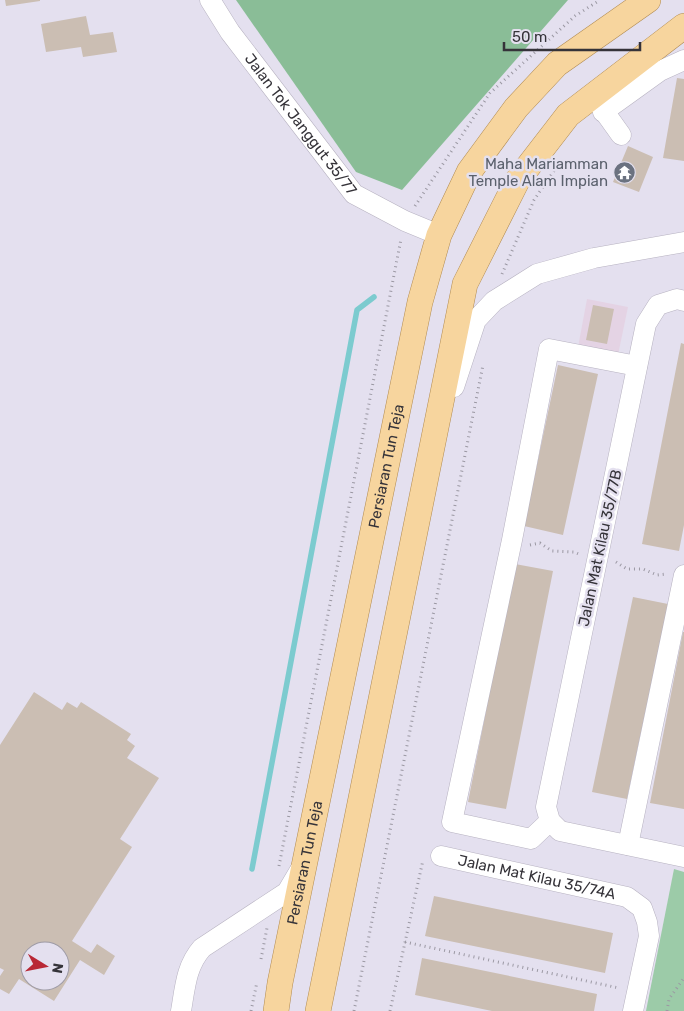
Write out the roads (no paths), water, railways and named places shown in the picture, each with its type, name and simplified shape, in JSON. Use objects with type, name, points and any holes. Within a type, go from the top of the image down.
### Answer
[{"type":"main road","name":"Persiaran Tun Teja","points":[[276,1011],[280,983],[416,321],[439,235],[469,172],[516,108],[557,64],[648,0]]},
{"type":"main road","points":[[318,1011],[465,284],[517,181],[568,115],[598,104],[684,26]]},
{"type":"street","name":"Jalan Tok Janggut 35/77","points":[[210,0],[230,32],[354,194],[405,221],[439,235]]},
{"type":"street","points":[[621,135],[598,104],[684,60]]},
{"type":"street","points":[[430,457],[476,320],[494,301],[537,274],[594,258],[684,242]]},
{"type":"street","name":"Jalan Mat Kilau 35/77B","points":[[550,821],[546,807],[646,324],[658,305],[677,299],[684,301]]},
{"type":"street","points":[[637,366],[549,349],[510,550],[452,822],[531,839],[550,821],[560,831],[684,857]]},
{"type":"street","points":[[628,845],[684,575]]},
{"type":"street","name":"Jalan Mat Kilau 35/74A","points":[[441,856],[627,897],[642,908],[649,936],[635,1002]]},
{"type":"street","points":[[181,1011],[188,971],[193,958],[202,948],[287,892],[305,860]]},
{"type":"waterway","points":[[252,869],[357,310],[374,297]]},
{"type":"place","name":"Maha Mariamman Temple Alam Impian","points":[[624,173]]}]
